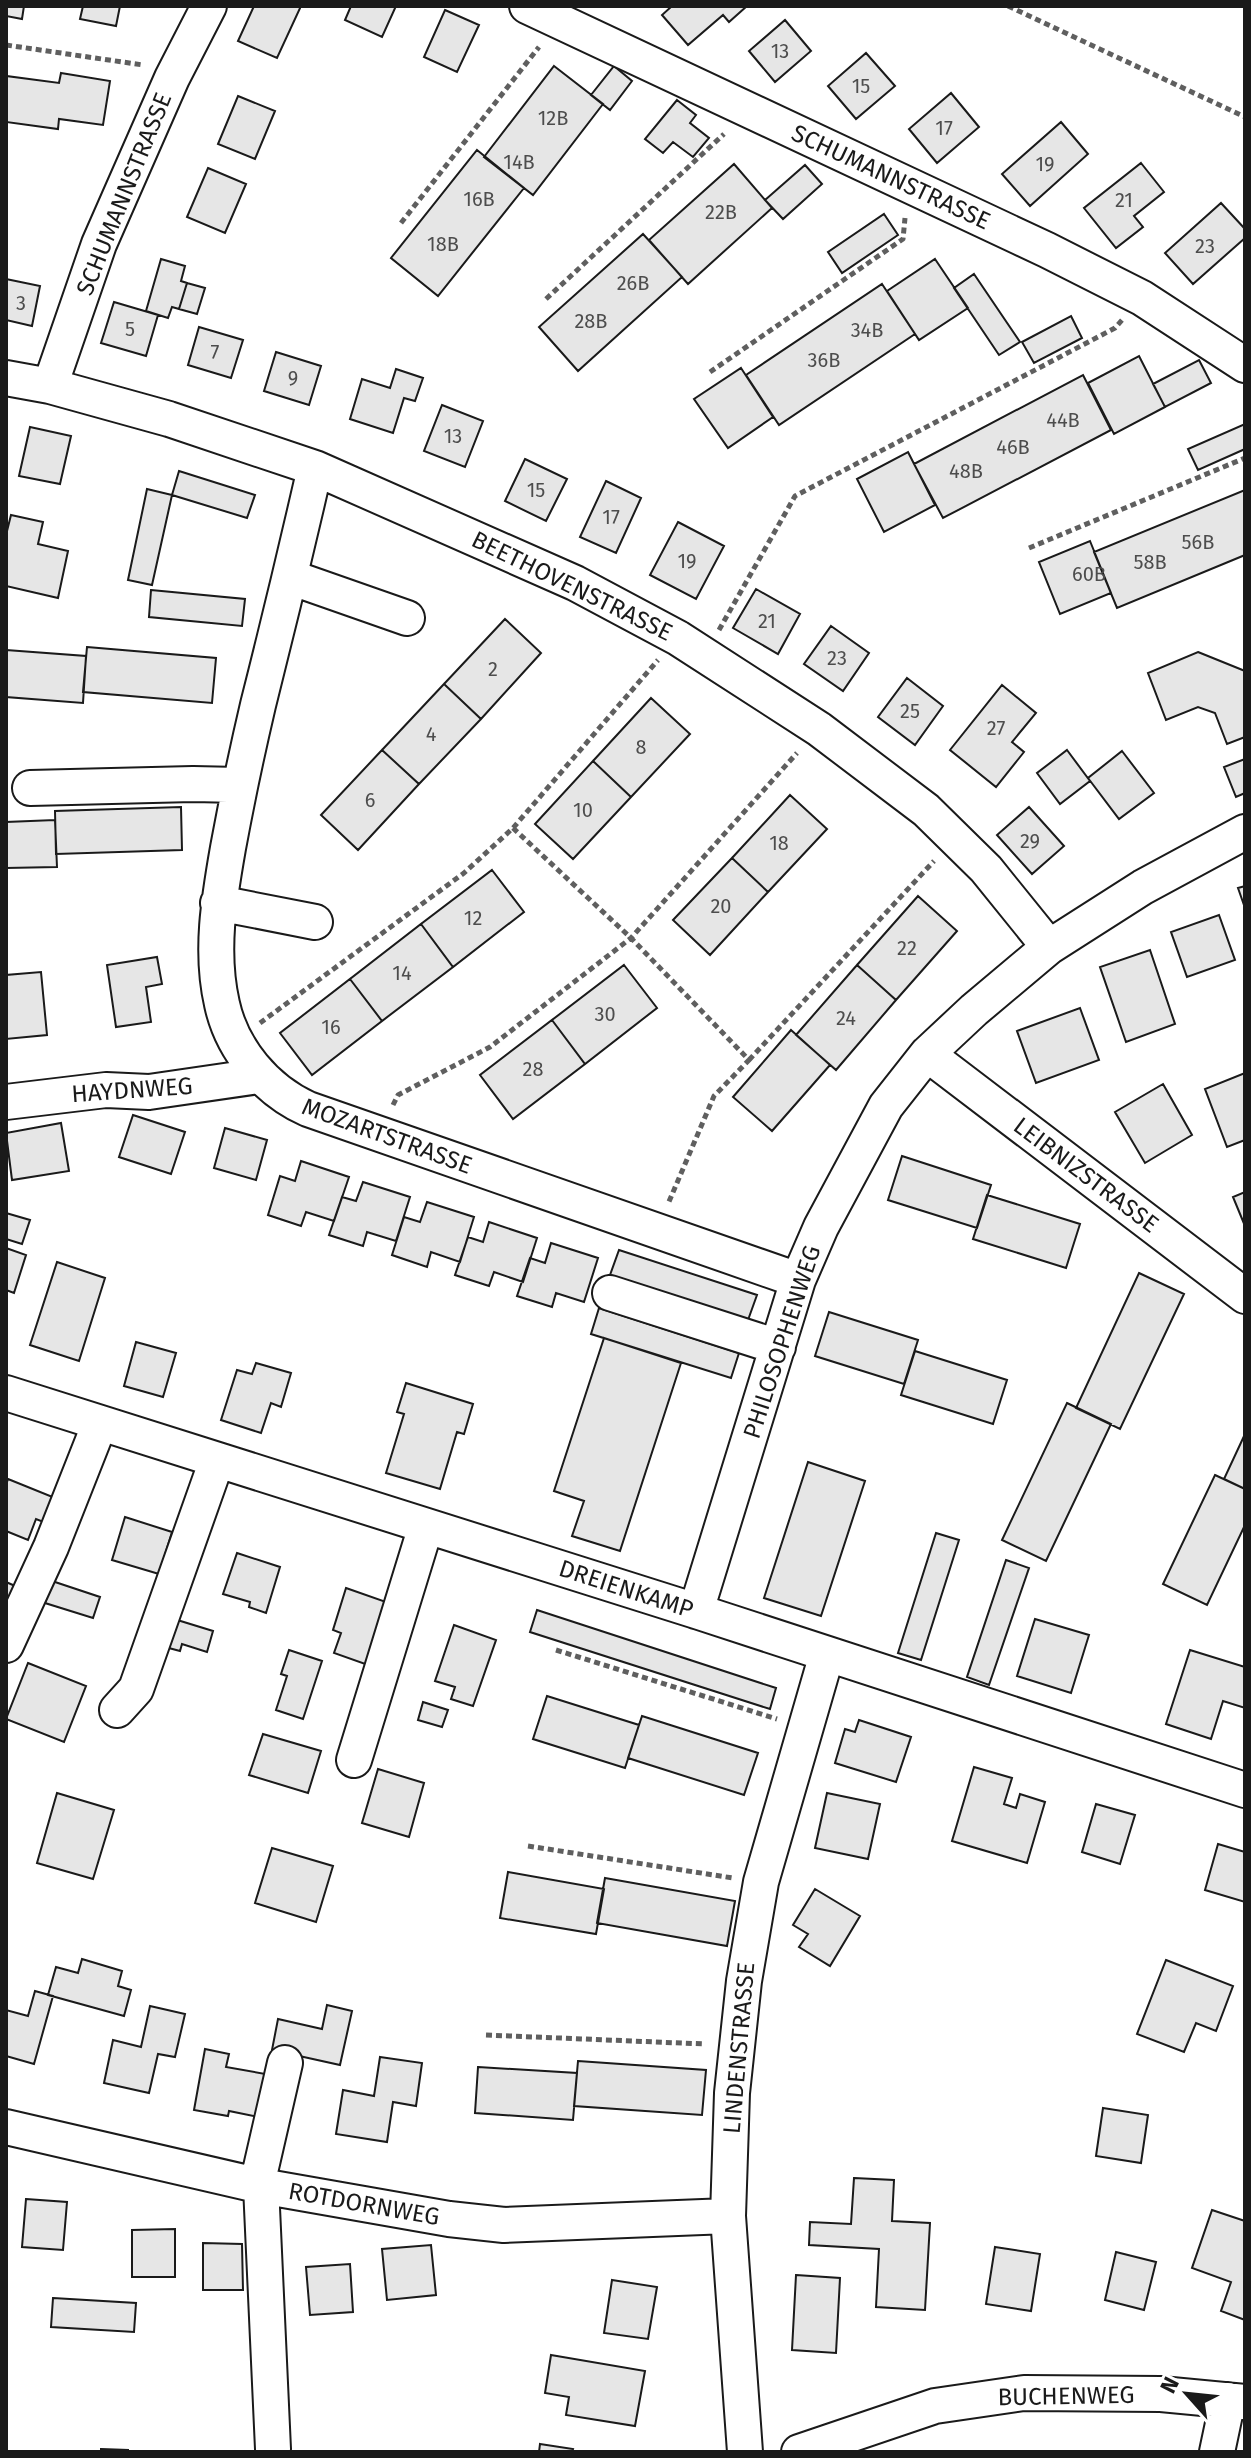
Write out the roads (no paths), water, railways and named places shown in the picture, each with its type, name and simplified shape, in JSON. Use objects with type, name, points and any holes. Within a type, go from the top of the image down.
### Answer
[{"type":"street","name":"SCHUMANNSTRASSE","points":[[50,386],[99,244],[172,78],[209,6]]},
{"type":"street","name":"SCHUMANNSTRASSE","points":[[527,6],[1142,298],[1245,365]]},
{"type":"street","name":"BEETHOVENSTRASSE","points":[[6,378],[50,386],[169,419],[315,468],[575,583],[691,646],[819,729],[926,810],[986,869],[1049,947]]},
{"type":"street","name":"MOZARTSTRASSE","points":[[315,468],[239,785],[218,903],[216,951],[222,1006],[236,1040],[259,1076],[288,1100],[798,1280]]},
{"type":"street","points":[[290,577],[407,618]]},
{"type":"street","points":[[30,788],[239,785]]},
{"type":"street","name":"PHILOSOPHENWEG","points":[[696,1611],[798,1280],[821,1227],[886,1106],[927,1054],[1049,947],[1143,887],[1245,832]]},
{"type":"street","points":[[218,903],[315,922]]},
{"type":"street","name":"LEIBNIZSTRASSE","points":[[927,1054],[1245,1296]]},
{"type":"street","name":"HAYDNWEG","points":[[6,1102],[106,1090],[149,1092],[259,1076]]},
{"type":"street","points":[[610,1293],[778,1347]]},
{"type":"street","name":"DREIENKAMP","points":[[6,1393],[696,1611],[1245,1790]]},
{"type":"street","points":[[6,1645],[51,1547],[100,1423]]},
{"type":"street","points":[[117,1710],[136,1689],[217,1460]]},
{"type":"street","points":[[354,1760],[426,1526]]},
{"type":"street","name":"LINDENSTRASSE","points":[[745,2452],[728,2216],[732,2093],[744,1981],[761,1882],[827,1654]]},
{"type":"street","points":[[281,2450],[266,2187],[285,2063]]},
{"type":"street","name":"ROTDORNWEG","points":[[6,2127],[266,2187],[435,2217],[504,2225],[728,2216]]},
{"type":"street","name":"BUCHENWEG","points":[[799,2452],[935,2406],[1024,2393],[1161,2394],[1237,2401]]},
{"type":"street","points":[[1217,2452],[1237,2401]]}]
